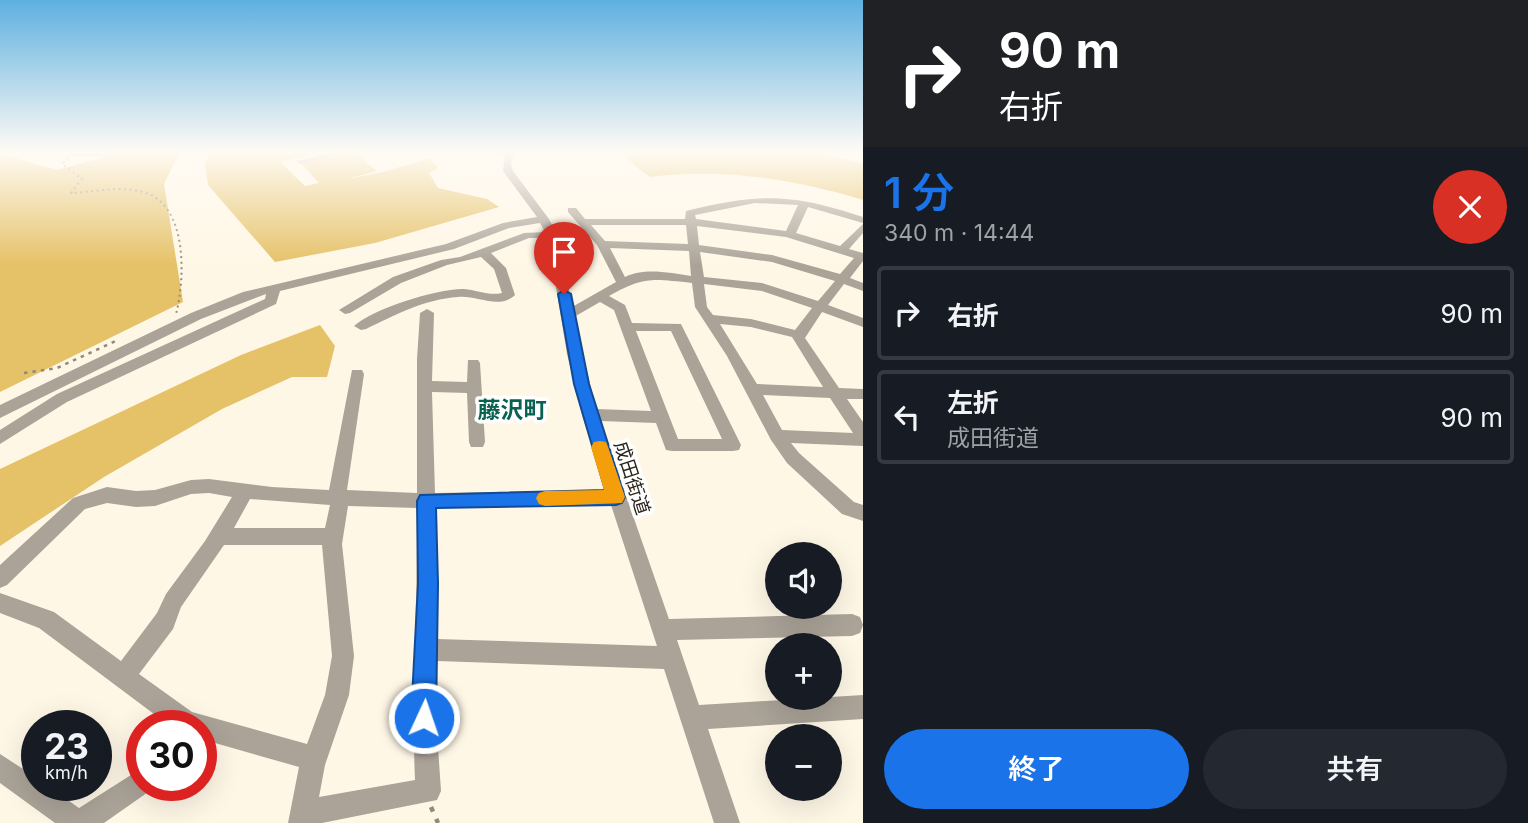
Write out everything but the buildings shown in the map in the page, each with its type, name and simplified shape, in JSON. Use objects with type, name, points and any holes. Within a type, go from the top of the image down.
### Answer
[{"type":"street","name":"成田街道","points":[[521,189],[547,227],[590,415],[727,823]]},
{"type":"street","points":[[863,220],[804,204],[769,200],[745,201],[690,213],[701,307],[734,355],[777,436],[793,458],[848,508],[863,513]]},
{"type":"street","points":[[742,226],[745,201]]},
{"type":"street","points":[[790,235],[804,204]]},
{"type":"street","points":[[572,210],[603,244],[623,284]]},
{"type":"street","points":[[582,222],[691,221],[742,226],[790,235],[862,256],[820,306],[798,338],[863,437]]},
{"type":"street","points":[[345,310],[397,280],[444,262],[462,260],[547,227]]},
{"type":"street","points":[[0,412],[217,306],[274,288],[450,247],[485,232],[547,227]]},
{"type":"street","points":[[842,250],[863,227]]},
{"type":"street","points":[[603,244],[694,247],[765,257],[863,287]]},
{"type":"street","points":[[361,326],[418,299],[460,292],[501,300],[509,295],[500,268],[483,252]]},
{"type":"street","points":[[568,314],[634,277],[762,287],[863,323]]},
{"type":"street","points":[[0,438],[62,398],[271,300],[274,288]]},
{"type":"street","points":[[601,297],[620,308],[627,327],[662,417],[672,445],[733,445],[676,327],[627,327]]},
{"type":"street","points":[[357,374],[334,537],[343,656],[337,695],[314,759],[302,818],[428,791],[424,718],[427,650],[424,386],[427,313]]},
{"type":"street","points":[[709,319],[763,325],[800,335]]},
{"type":"street","points":[[473,363],[477,442]]},
{"type":"street","points":[[424,386],[474,388]]},
{"type":"street","points":[[751,388],[863,394]]},
{"type":"street","points":[[590,415],[662,417]]},
{"type":"street","points":[[777,436],[863,437]]},
{"type":"street","points":[[0,578],[79,503],[107,495],[136,499],[155,498],[191,487],[209,485],[245,492],[426,501],[616,497]]},
{"type":"street","points":[[124,676],[165,621],[173,601],[219,536],[245,492]]},
{"type":"street","points":[[219,536],[334,537]]},
{"type":"street","points":[[0,603],[46,620],[169,710]]},
{"type":"street","points":[[663,630],[852,625]]},
{"type":"street","points":[[427,650],[672,659]]},
{"type":"street","points":[[692,718],[863,707]]},
{"type":"street","points":[[217,732],[314,759]]},
{"type":"street","points":[[0,767],[79,823],[126,792]]},
{"type":"path","points":[[74,189],[71,193],[122,190],[153,196],[163,206],[174,223],[184,278],[175,317]]},
{"type":"path","points":[[24,373],[32,375],[41,372],[122,338]]},
{"type":"shaded area","points":[[0,189],[165,189],[183,302],[0,392]]},
{"type":"shaded area","points":[[212,189],[444,189],[487,199],[499,207],[375,243],[275,262]]},
{"type":"shaded area","points":[[824,189],[863,189],[863,200]]},
{"type":"shaded area","points":[[320,325],[335,346],[327,377],[292,377],[222,409],[104,477],[0,546],[0,469],[241,355]]},
{"type":"slow traffic","points":[[545,498],[616,497],[600,447]]},
{"type":"district","name":"藤沢町","points":[[512,410]]},
{"type":"route","points":[[424,718],[428,584],[426,501],[616,497],[581,384],[564,294]]}]
